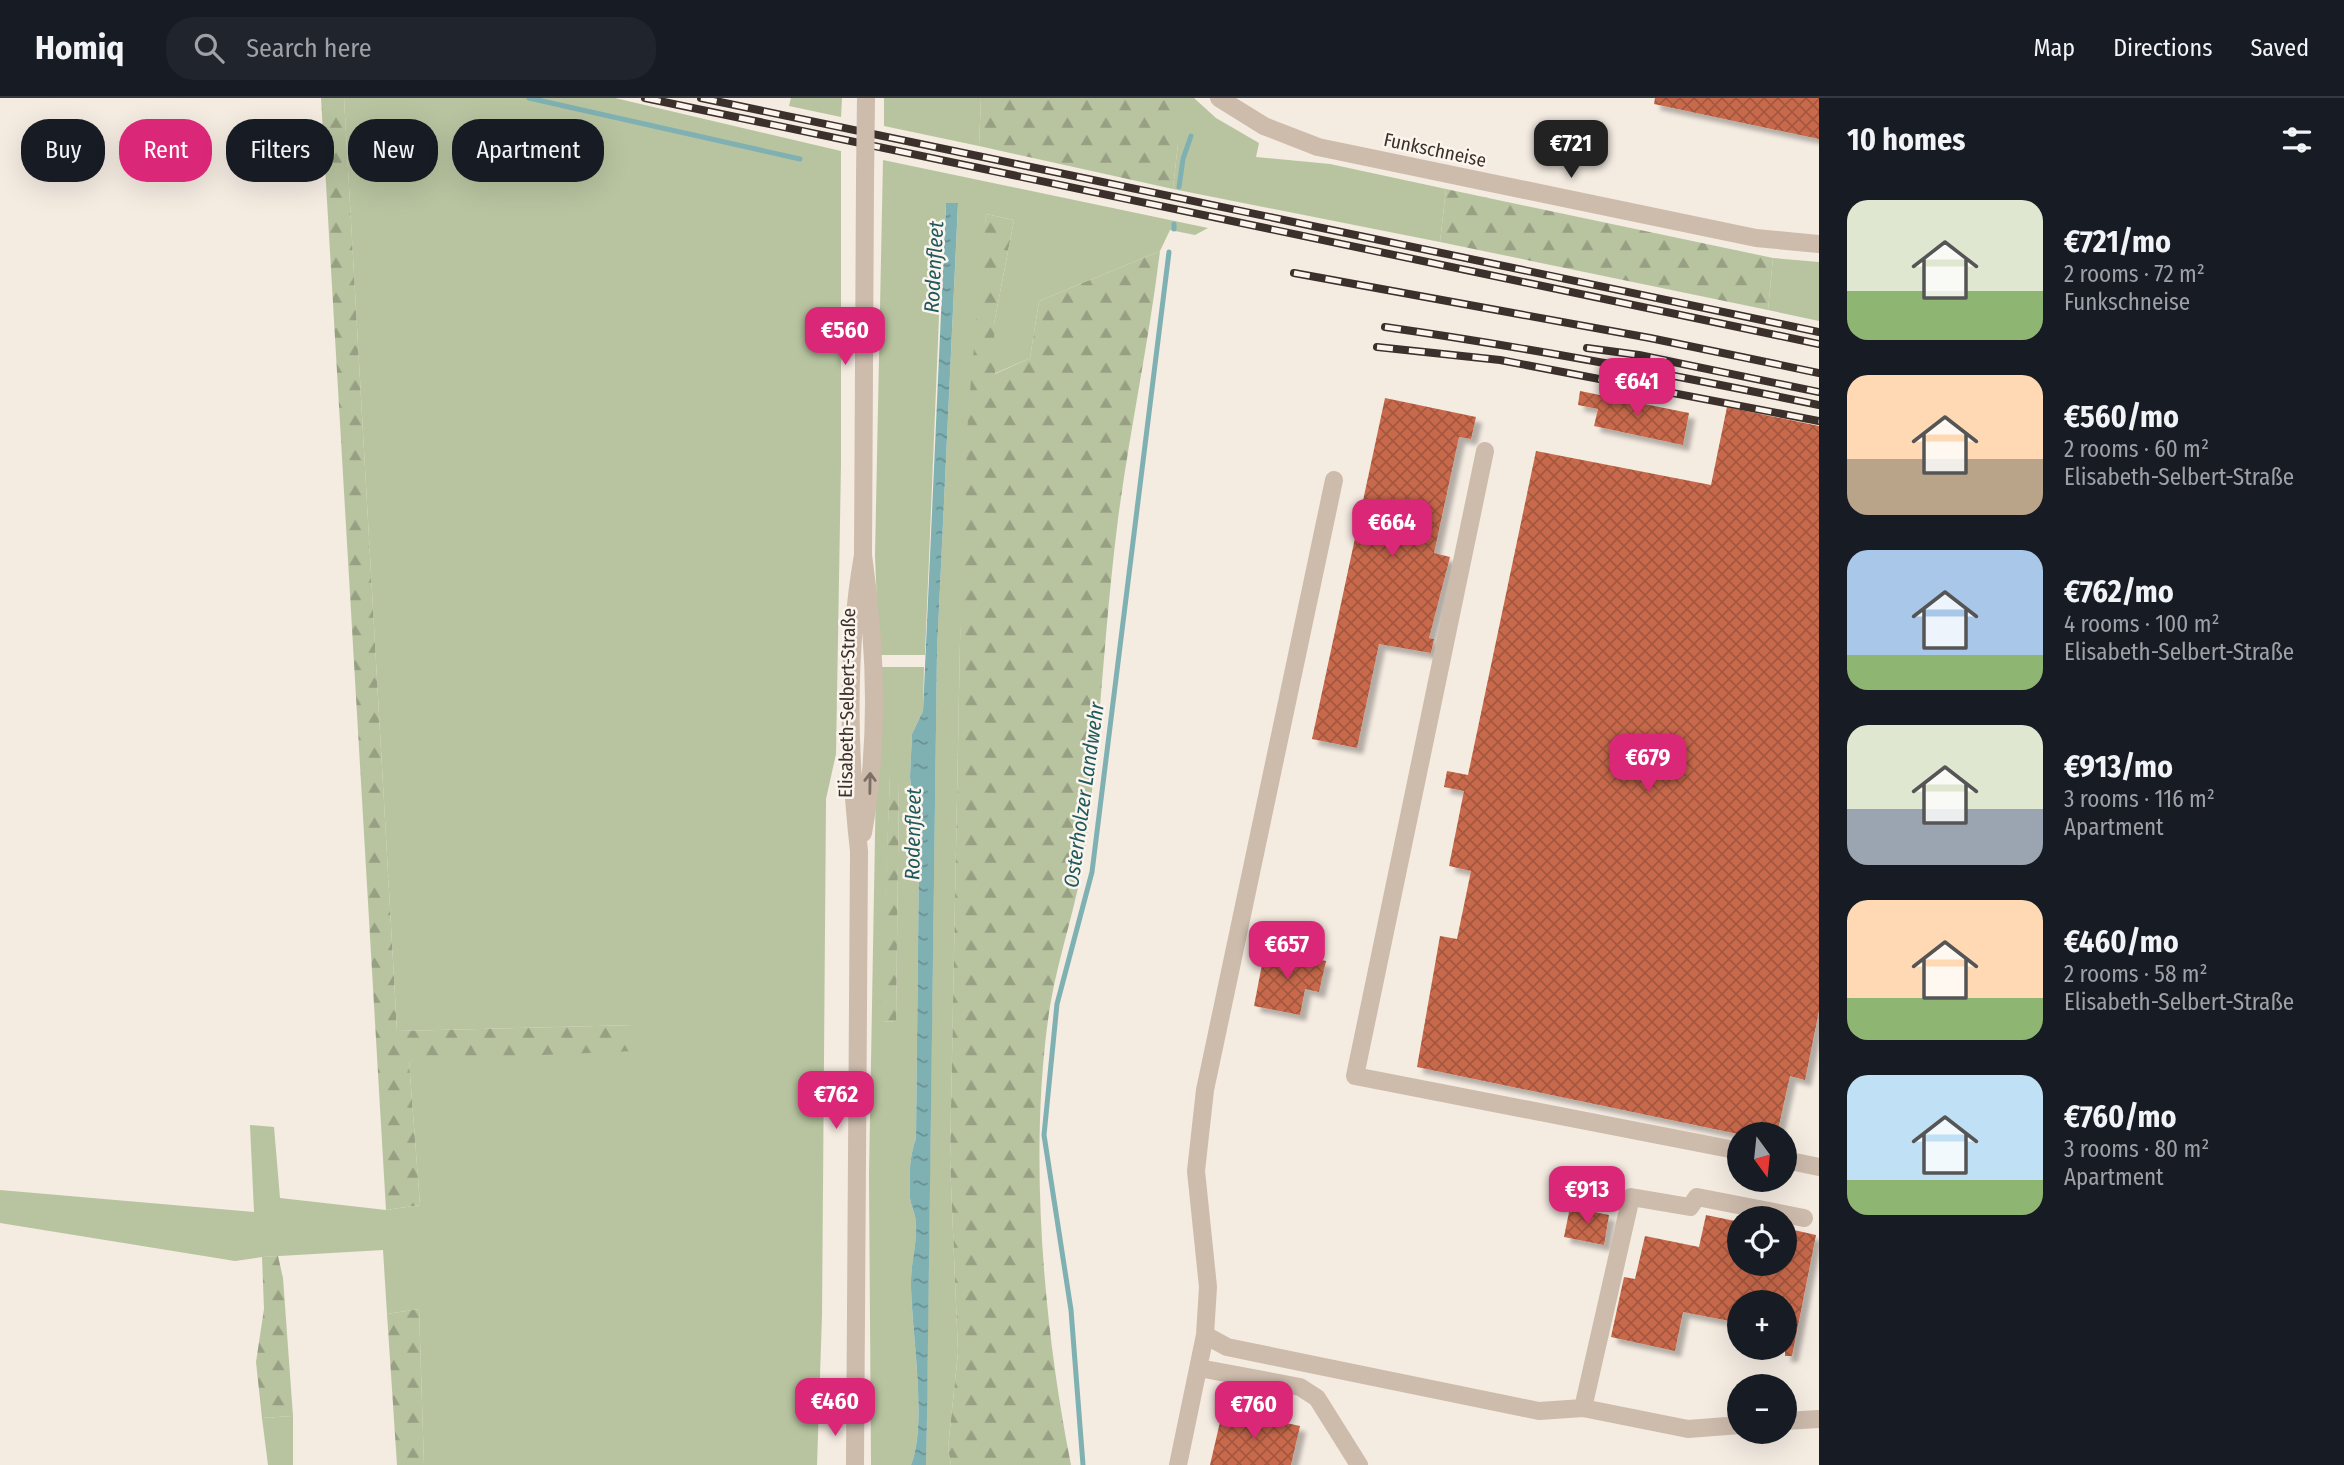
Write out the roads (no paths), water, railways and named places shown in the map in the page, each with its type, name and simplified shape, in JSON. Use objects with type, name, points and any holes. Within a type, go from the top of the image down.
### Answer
[{"type":"street","name":"Elisabeth-Selbert-Straße","points":[[855,1465],[859,851],[869,796],[873,661],[871,610],[863,555],[866,98]]},
{"type":"street","name":"Funkschneise","points":[[1219,98],[1264,126],[1318,147],[1756,238],[1819,244]]},
{"type":"street","points":[[1485,451],[1355,1076],[1727,1148]]},
{"type":"street","points":[[1178,1465],[1205,1335],[1208,1287],[1196,1171],[1205,1090],[1334,480]]},
{"type":"street","points":[[1797,1162],[1819,1167]]},
{"type":"street","points":[[1583,1408],[1631,1197],[1690,1207],[1697,1197],[1804,1218]]},
{"type":"street","points":[[1205,1335],[1227,1346],[1539,1411],[1583,1408],[1688,1429],[1727,1426]]},
{"type":"street","points":[[1199,1368],[1300,1387],[1317,1398],[1359,1465]]},
{"type":"street","points":[[1797,1420],[1818,1419]]},
{"type":"water","points":[[946,203],[958,203],[937,651],[926,1465],[911,1465],[918,1425],[911,1282],[916,1224],[910,1184],[911,1160],[916,1139],[919,857],[910,777],[912,734],[923,711]]},
{"type":"waterway","name":"Osterholzer Landwehr","points":[[529,98],[800,159]]},
{"type":"waterway","points":[[1179,187],[1183,159],[1191,136]]},
{"type":"waterway","points":[[1174,224],[1174,229]]},
{"type":"waterway","name":"Osterholzer Landwehr","points":[[1083,1465],[1071,1310],[1044,1135],[1057,1004],[1092,872],[1169,252]]},
{"type":"railway","points":[[645,98],[1819,344]]},
{"type":"railway","points":[[701,98],[1819,332]]},
{"type":"railway","points":[[1294,273],[1650,338],[1819,373]]},
{"type":"railway","points":[[1385,327],[1603,363],[1819,405]]},
{"type":"railway","points":[[1377,347],[1500,360],[1819,421]]},
{"type":"railway","points":[[1587,348],[1639,355],[1819,392]]},
{"type":"water label","name":"Rodenfleet","points":[[934,267]]},
{"type":"water label","name":"Rodenfleet","points":[[913,834]]}]
